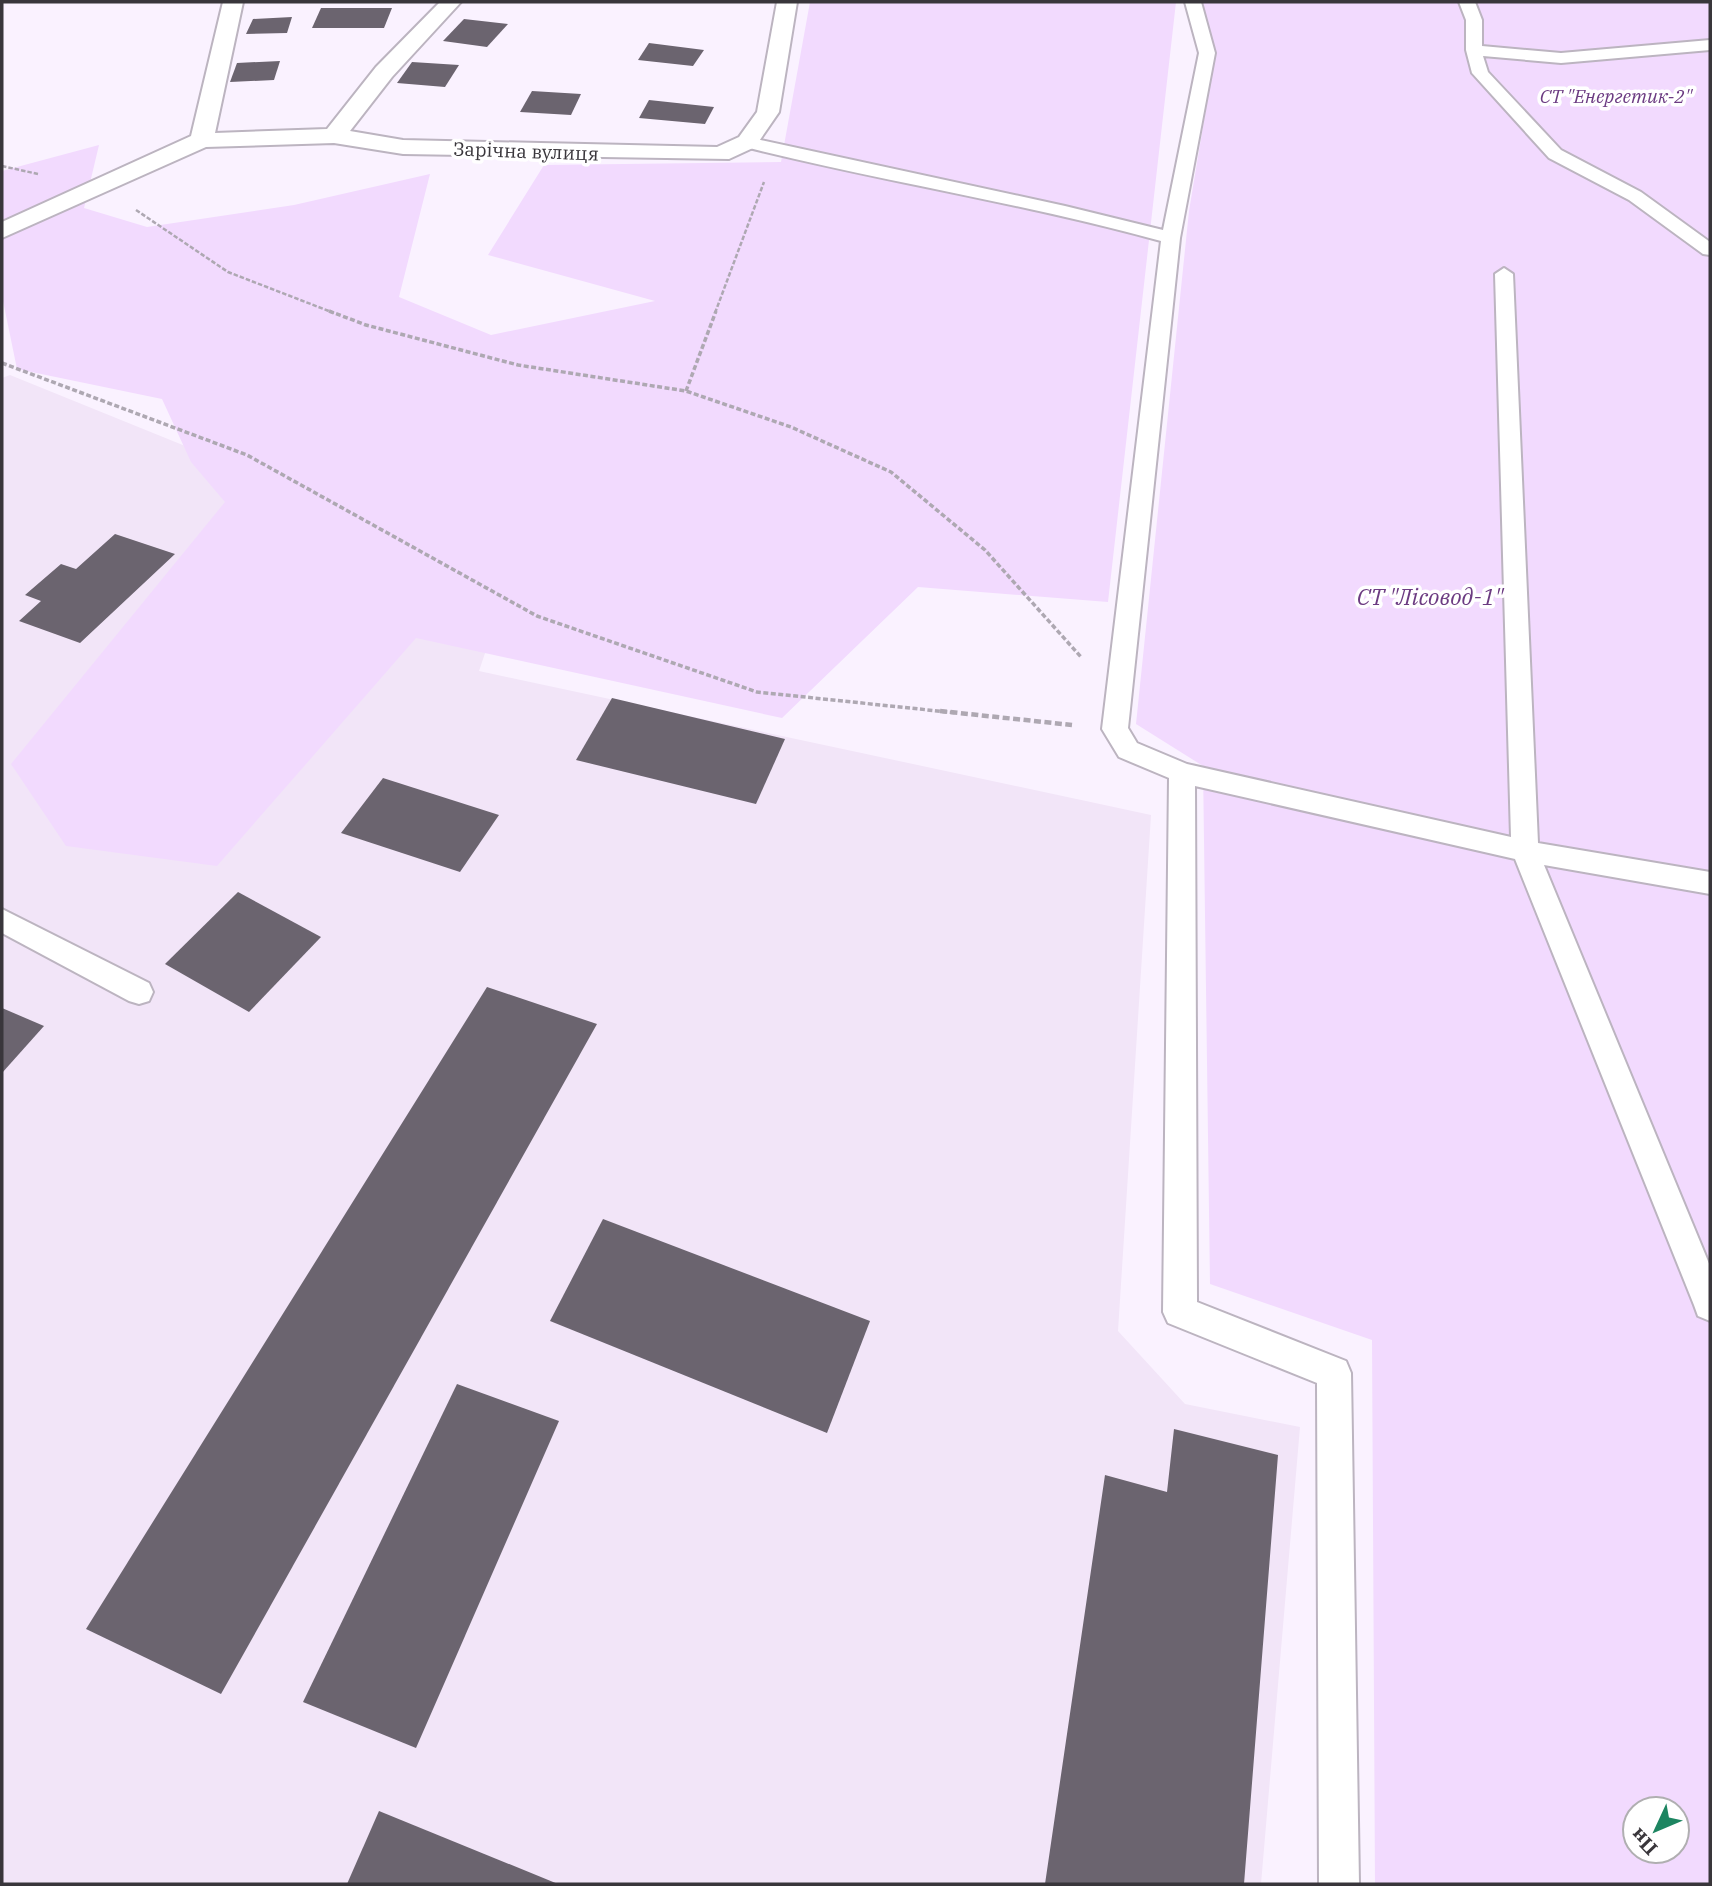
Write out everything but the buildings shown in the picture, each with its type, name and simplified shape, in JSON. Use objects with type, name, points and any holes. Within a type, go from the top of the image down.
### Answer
[{"type":"street","points":[[2,231],[202,140],[233,2]]},
{"type":"street","points":[[334,136],[384,72],[451,2]]},
{"type":"street","points":[[747,142],[768,112],[787,2]]},
{"type":"street","name":"Зарічна вулиця","points":[[202,140],[334,136],[403,146],[601,154],[721,154],[747,142]]},
{"type":"lane","points":[[1193,2],[1207,53],[1171,238],[1115,729],[1128,750],[1182,773],[1525,851],[1710,883]]},
{"type":"lane","points":[[1467,2],[1474,20],[1474,50],[1480,73],[1555,155],[1635,196],[1710,250]]},
{"type":"lane","points":[[1474,50],[1561,58],[1710,45]]},
{"type":"lane","points":[[747,142],[803,157],[1087,214],[1171,238]]},
{"type":"lane","points":[[1504,274],[1525,851],[1710,1305]]},
{"type":"lane","points":[[1182,773],[1180,1312],[1334,1373],[1339,1884]]},
{"type":"lane","points":[[2,920],[139,992]]},
{"type":"path","points":[[686,391],[773,157],[747,142]]},
{"type":"path","points":[[2,166],[100,186],[228,272],[366,326],[518,365],[686,391],[791,427],[891,472],[985,550],[1119,700]]},
{"type":"path","points":[[2,363],[247,455],[537,615],[757,692],[1115,729]]},
{"type":"shaded area","points":[[10,375],[237,467],[501,606],[479,671],[1151,815],[1118,1331],[1185,1404],[1300,1427],[1261,1884],[2,1884],[2,378]]},
{"type":"green space","points":[[810,2],[1176,2],[1108,602],[918,587],[782,718],[416,638],[217,866],[66,846],[11,764],[225,502],[191,462],[162,399],[17,369],[2,296],[2,171],[99,145],[84,208],[147,227],[294,205],[430,174],[399,297],[491,335],[655,301],[488,255],[544,165],[781,162]]},
{"type":"green space","name":"СТ \"Лісовод-1\"","points":[[1198,2],[1710,2],[1710,1884],[1375,1884],[1372,1340],[1210,1284],[1203,766],[1136,724],[1189,211],[1215,54]]},
{"type":"park label","name":"СТ \"Енергетик-2\"","points":[[1616,96]]}]
